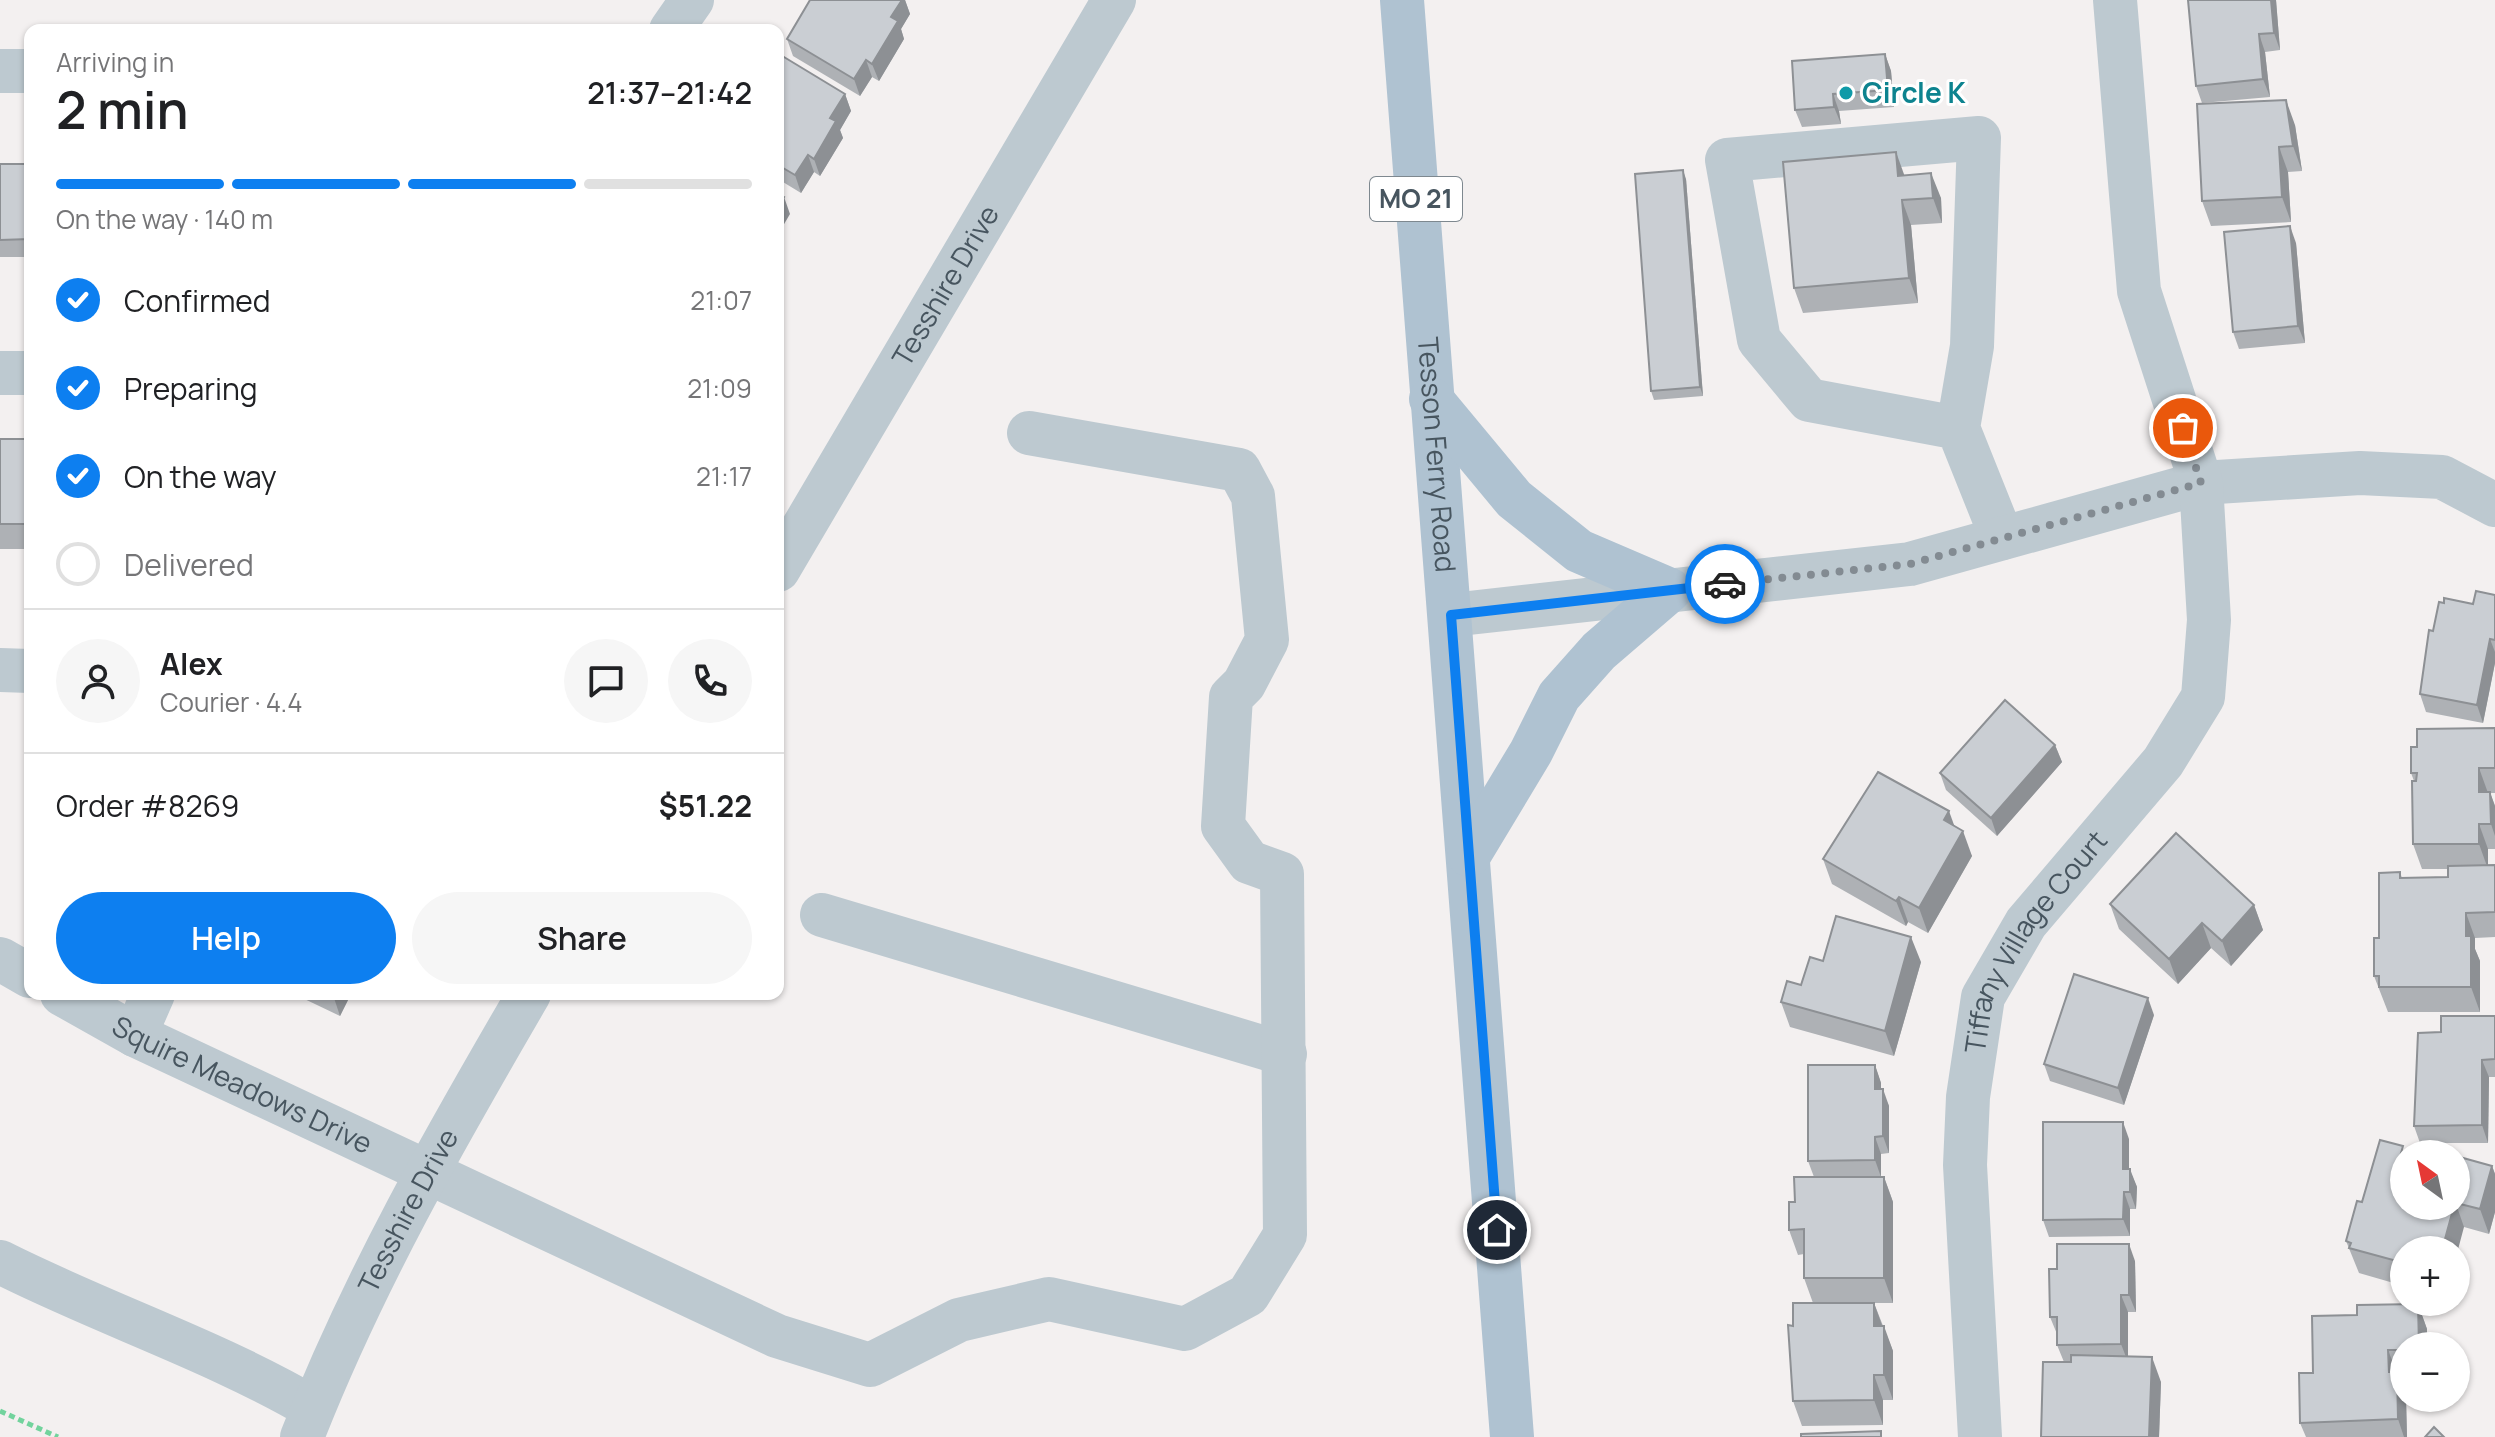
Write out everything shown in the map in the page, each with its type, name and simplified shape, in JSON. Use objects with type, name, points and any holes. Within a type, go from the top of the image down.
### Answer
[{"type":"main road","name":"Tesson Ferry Road","points":[[1402,0],[1512,1437]]},
{"type":"main road","points":[[1431,399],[1514,499],[1535,517],[1579,551],[1670,590],[1599,651],[1559,696],[1531,752],[1469,855]]},
{"type":"street","points":[[675,24],[692,0]]},
{"type":"street","name":"Tesshire Drive","points":[[784,560],[1114,0]]},
{"type":"street","name":"Tiffany Village Court","points":[[1980,1437],[1965,1165],[1968,1097],[1983,997],[2026,923],[2163,762],[2203,697],[2209,620],[2201,483],[2139,291],[2115,0]]},
{"type":"street","points":[[0,71],[24,71]]},
{"type":"street","points":[[1958,428],[1809,400],[1759,340],[1727,160],[1979,138],[1972,346],[1958,428],[2002,538]]},
{"type":"street","points":[[0,373],[24,373]]},
{"type":"street","name":"Squire Meadows Drive","points":[[73,1000],[135,1035],[777,1336],[870,1365],[959,1320],[1049,1299],[1185,1329],[1248,1295],[1285,1235],[1282,874],[1249,862],[1223,826],[1231,697],[1244,684],[1267,640],[1253,496],[1239,470],[1029,433]]},
{"type":"street","points":[[1451,615],[1910,564],[2201,483],[2360,473],[2442,477],[2495,505]]},
{"type":"street","points":[[0,670],[24,671]]},
{"type":"street","points":[[822,915],[1285,1054]]},
{"type":"street","points":[[135,1035],[150,1000]]},
{"type":"street","name":"Tesshire Drive","points":[[308,1422],[353,1314],[426,1170],[525,1000]]},
{"type":"street","points":[[0,1262],[74,1299],[268,1381],[308,1422]]},
{"type":"path","points":[[0,1411],[58,1437]]},
{"type":"building","points":[[810,0],[902,0],[891,17],[898,21],[872,64],[866,60],[854,79],[787,39]]},
{"type":"building","points":[[2188,0],[2271,0],[2274,33],[2259,34],[2263,79],[2196,86]]},
{"type":"building","points":[[1885,54],[1888,90],[1833,94],[1834,107],[1795,110],[1792,61]]},
{"type":"building","points":[[784,57],[845,94],[830,118],[836,121],[814,159],[808,155],[795,175],[784,169]]},
{"type":"building","points":[[2286,100],[2293,146],[2279,147],[2282,197],[2202,201],[2197,104]]},
{"type":"building","name":"Circle K","points":[[1896,152],[1898,176],[1931,173],[1933,198],[1902,200],[1909,278],[1794,288],[1783,162]]},
{"type":"building","points":[[0,164],[24,164],[24,239],[0,240]]},
{"type":"building","points":[[1683,170],[1700,387],[1651,391],[1635,174]]},
{"type":"building","points":[[2290,226],[2298,326],[2233,332],[2224,232]]},
{"type":"building","points":[[0,439],[24,439],[24,524],[0,524]]},
{"type":"building","points":[[2476,591],[2495,595],[2495,640],[2490,639],[2477,705],[2420,694],[2429,630],[2433,631],[2439,602],[2444,603],[2444,598],[2473,604]]},
{"type":"building","points":[[2005,700],[2055,745],[1991,818],[1940,773]]},
{"type":"building","points":[[2495,728],[2495,768],[2479,768],[2479,792],[2490,792],[2491,824],[2479,824],[2479,844],[2413,844],[2412,781],[2416,781],[2417,773],[2411,773],[2411,747],[2417,747],[2417,729]]},
{"type":"building","points":[[1878,772],[1949,811],[1944,820],[1963,831],[1919,908],[1899,897],[1896,901],[1823,859]]},
{"type":"building","points":[[2176,833],[2254,905],[2222,941],[2202,923],[2169,959],[2110,904]]},
{"type":"building","points":[[2495,865],[2495,912],[2466,913],[2466,936],[2471,936],[2471,987],[2379,987],[2379,976],[2374,976],[2374,938],[2379,938],[2379,873],[2400,872],[2400,878],[2448,877],[2448,866]]},
{"type":"building","points":[[1836,916],[1911,937],[1885,1031],[1781,1002],[1787,981],[1801,985],[1810,957],[1823,961]]},
{"type":"building","points":[[2074,974],[2148,998],[2118,1088],[2044,1064]]},
{"type":"building","points":[[2441,1016],[2495,1016],[2495,1059],[2482,1060],[2482,1125],[2414,1126],[2418,1033],[2441,1032]]},
{"type":"building","points":[[1808,1065],[1875,1065],[1875,1089],[1883,1089],[1883,1136],[1875,1137],[1875,1160],[1808,1161]]},
{"type":"building","points":[[2043,1122],[2123,1122],[2123,1169],[2130,1169],[2130,1192],[2124,1192],[2123,1219],[2043,1220]]},
{"type":"building","points":[[2380,1140],[2390,1143],[2390,1220],[2450,1220],[2446,1236],[2390,1236],[2390,1259],[2349,1248],[2351,1243],[2346,1241],[2357,1201],[2362,1202]]},
{"type":"building","points":[[2470,1160],[2492,1166],[2480,1209],[2470,1206]]},
{"type":"building","points":[[1794,1177],[1884,1177],[1884,1278],[1804,1278],[1804,1229],[1789,1230],[1789,1202],[1795,1202]]},
{"type":"building","points":[[2057,1244],[2129,1244],[2129,1295],[2121,1295],[2121,1344],[2057,1345],[2057,1317],[2050,1317],[2049,1269],[2057,1269]]},
{"type":"building","points":[[1793,1303],[1874,1303],[1874,1326],[1884,1326],[1884,1375],[1874,1375],[1874,1400],[1793,1401],[1788,1325],[1793,1326]]},
{"type":"building","points":[[2390,1304],[2390,1316],[2418,1316],[2419,1332],[2390,1332],[2390,1412],[2398,1412],[2398,1419],[2300,1423],[2299,1373],[2313,1373],[2312,1316],[2357,1315],[2357,1305]]},
{"type":"building","points":[[2071,1355],[2152,1357],[2149,1437],[2041,1437],[2043,1362],[2071,1362]]},
{"type":"building","points":[[2434,1427],[2444,1437],[2425,1437]]},
{"type":"building","points":[[1881,1431],[1881,1437],[1801,1437],[1801,1434]]},
{"type":"way so far","points":[[1725,584],[1910,564],[2201,483],[2183,428]]},
{"type":"place","name":"Circle K","points":[[1846,93]]},
{"type":"route","points":[[1497,1230],[1451,615],[1725,584]]}]
